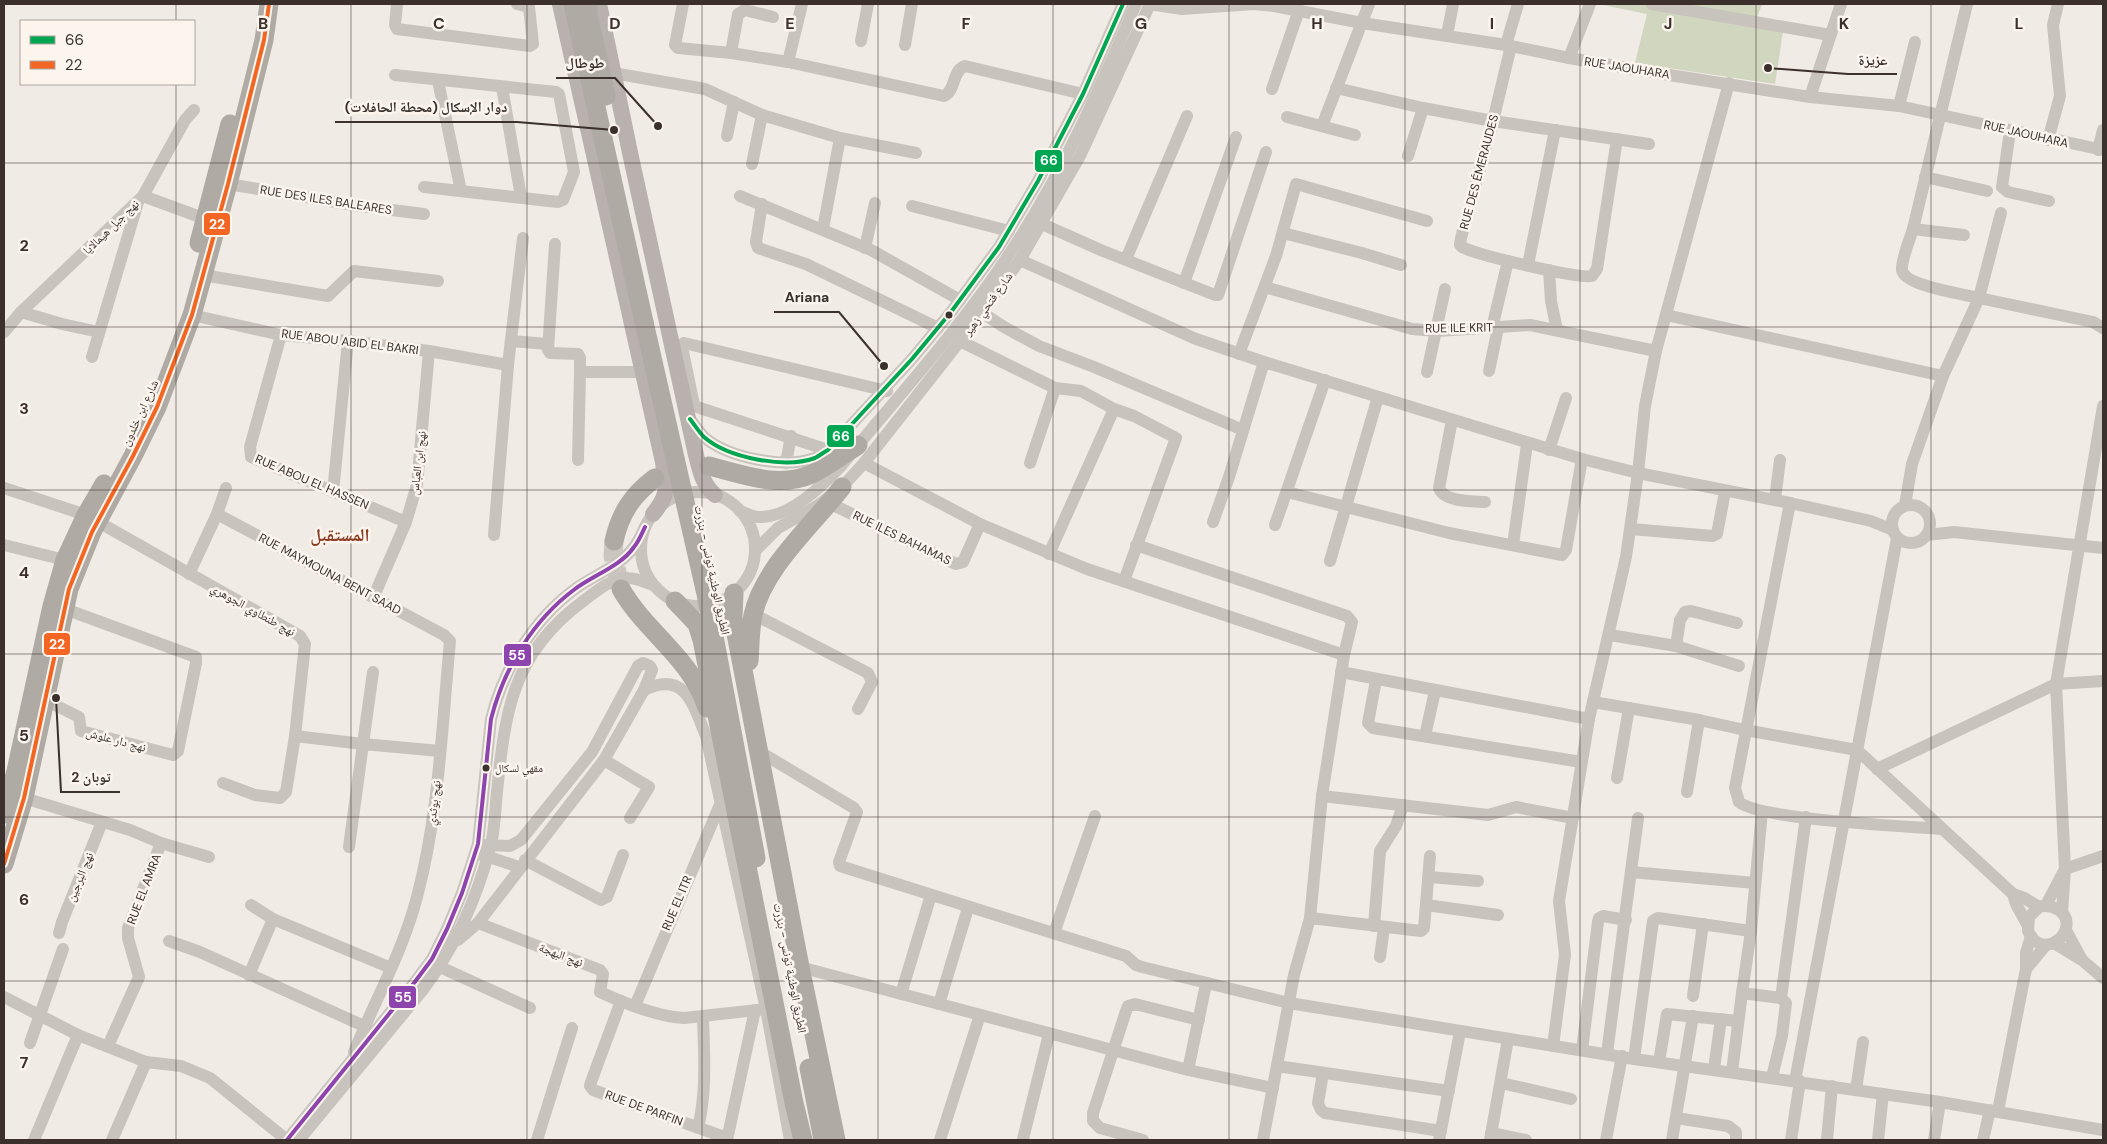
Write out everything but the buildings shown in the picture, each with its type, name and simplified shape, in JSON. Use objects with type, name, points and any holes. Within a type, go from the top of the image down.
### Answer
[{"type":"highway","name":"شارع ابن خلدون","points":[[4,814],[16,772],[52,606],[65,560],[143,437],[168,381],[192,315],[203,275],[212,221],[252,39],[257,4]]},
{"type":"highway","name":"شارع ابن خلدون","points":[[4,864],[24,798],[65,609],[75,572],[92,518],[156,378],[212,221],[228,184],[264,40],[269,4]]},
{"type":"highway","name":"الطريق الوطنية تونس - بنزرت","points":[[584,5],[586,67],[650,321]]},
{"type":"highway","name":"الطريق الوطنية تونس - بنزرت","points":[[584,5],[706,594],[823,1140]]},
{"type":"highway","points":[[709,466],[772,481],[786,481],[811,474],[858,445]]},
{"type":"highway","points":[[614,541],[618,524],[628,504],[642,488],[655,478]]},
{"type":"highway","points":[[756,732],[749,667],[753,614],[766,584],[776,568],[842,487]]},
{"type":"highway","points":[[620,589],[630,606],[671,648],[701,690],[718,741],[724,751]]},
{"type":"highway","points":[[734,593],[733,618],[800,967],[836,1140]]},
{"type":"highway","points":[[675,601],[691,616],[700,632],[794,1104],[803,1140]]},
{"type":"highway","name":"الطريق الوطنية تونس - بنزرت","points":[[763,857],[810,1140]]},
{"type":"main road","points":[[560,4],[663,462],[666,492],[664,501],[649,520]]},
{"type":"main road","points":[[584,5],[613,74],[703,480],[708,489],[715,495]]},
{"type":"street","points":[[397,4],[395,25],[397,28],[530,46],[533,44],[529,7],[517,4]]},
{"type":"street","points":[[683,4],[676,47],[788,62],[944,96],[948,94],[959,70],[965,66],[1083,94]]},
{"type":"street","points":[[788,62],[802,4]]},
{"type":"street","points":[[861,40],[868,4]]},
{"type":"street","points":[[905,45],[912,4]]},
{"type":"street","points":[[690,419],[704,437],[720,446],[766,461],[786,462],[816,458],[828,450],[938,328],[1009,231],[1047,164],[1083,94],[1123,4]]},
{"type":"street","name":"شارع فتحي زهير","points":[[740,511],[756,517],[766,517],[792,507],[829,479],[971,306],[1010,254],[1032,219],[1074,141],[1136,4]]},
{"type":"street","name":"شارع فتحي زهير","points":[[755,551],[778,528],[817,506],[842,487],[864,463],[960,341],[1020,260],[1084,148],[1149,4]]},
{"type":"street","name":"RUE JAOUHARA","points":[[1149,4],[1182,9],[1254,4],[1298,10],[1324,9],[1362,23],[1509,45],[1569,58],[1810,97],[1899,106],[1941,114],[2048,140],[2101,150]]},
{"type":"street","points":[[1322,126],[1369,4]]},
{"type":"street","points":[[1447,35],[1453,4]]},
{"type":"street","name":"RUE DES ÉMERAUDES","points":[[1518,4],[1493,121],[1460,245],[1466,249],[1508,261],[1571,274],[1592,276],[1597,269],[1617,139]]},
{"type":"street","points":[[1569,58],[1590,4]]},
{"type":"street","points":[[1652,4],[1830,35]]},
{"type":"street","points":[[1810,97],[1840,4]]},
{"type":"street","points":[[1967,4],[1913,229],[1902,265],[1904,276],[1932,288],[2092,322],[2103,328]]},
{"type":"street","points":[[2048,140],[2060,96],[2053,25],[2058,4]]},
{"type":"street","points":[[731,53],[738,14],[741,11],[745,10],[773,17]]},
{"type":"street","points":[[1272,90],[1298,10]]},
{"type":"street","points":[[1899,106],[1915,42]]},
{"type":"street","points":[[613,74],[705,89],[762,115],[840,138],[916,154]]},
{"type":"street","points":[[395,75],[558,93],[574,172],[562,200],[558,202],[424,187]]},
{"type":"street","points":[[438,80],[461,191]]},
{"type":"street","points":[[1552,1046],[1564,954],[1560,901],[1592,702],[1610,635],[1631,529],[1645,406],[1656,351],[1729,83]]},
{"type":"street","points":[[502,87],[521,197]]},
{"type":"street","points":[[1336,88],[1423,108],[1493,121],[1649,144]]},
{"type":"street","points":[[727,136],[734,102]]},
{"type":"street","points":[[1408,156],[1423,108]]},
{"type":"street","points":[[92,357],[141,198],[184,120],[194,110]]},
{"type":"street","points":[[752,164],[762,115]]},
{"type":"street","points":[[1126,259],[1187,116]]},
{"type":"street","points":[[1287,117],[1355,135]]},
{"type":"street","points":[[1528,265],[1555,130]]},
{"type":"street","points":[[2101,150],[2103,130]]},
{"type":"street","points":[[2010,131],[2002,187],[2008,192],[2048,201]]},
{"type":"street","points":[[1184,283],[1236,137]]},
{"type":"street","points":[[823,229],[840,138]]},
{"type":"street","points":[[569,149],[592,146]]},
{"type":"street","points":[[1042,224],[1184,283],[1218,295],[1266,152]]},
{"type":"street","points":[[1925,177],[1987,191]]},
{"type":"street","name":"RUE DES ILES BALEARES","points":[[228,184],[359,206],[424,214]]},
{"type":"street","points":[[1239,354],[1265,287],[1283,233],[1294,187],[1300,184],[1428,221]]},
{"type":"street","points":[[740,196],[865,248],[960,300]]},
{"type":"street","name":"نهج جبل هيمالايا","points":[[4,332],[22,312],[141,198],[212,221]]},
{"type":"street","points":[[865,248],[875,203]]},
{"type":"street","points":[[762,204],[756,242],[758,248],[806,264],[938,328]]},
{"type":"street","points":[[912,206],[1009,231]]},
{"type":"street","points":[[1911,505],[1912,464],[1943,376],[1979,298],[2001,213]]},
{"type":"street","points":[[1913,229],[1964,235]]},
{"type":"street","points":[[1283,233],[1401,265]]},
{"type":"street","points":[[494,535],[508,365],[524,238]]},
{"type":"street","points":[[555,244],[548,350],[550,353],[578,354],[580,358],[578,460]]},
{"type":"street","points":[[1020,260],[1162,324],[1264,362],[1527,444],[1582,459],[1638,473],[1776,499],[1871,521],[1894,528],[1905,542],[1914,543]]},
{"type":"street","points":[[1490,371],[1495,328],[1508,261]]},
{"type":"street","points":[[1550,270],[1551,301],[1557,330]]},
{"type":"street","points":[[203,275],[328,296],[354,271],[438,281]]},
{"type":"street","name":"RUE ILE KRIT","points":[[1265,287],[1400,326],[1437,331],[1495,328],[1523,324],[1656,351]]},
{"type":"street","points":[[1427,372],[1445,289]]},
{"type":"street","points":[[22,312],[62,324],[99,332]]},
{"type":"street","points":[[981,312],[1039,346],[1094,367],[1243,430]]},
{"type":"street","name":"RUE ABOU ABID EL BAKRI","points":[[192,315],[281,335],[348,341],[508,365]]},
{"type":"street","points":[[1666,315],[1943,376]]},
{"type":"street","name":"RUE ABOU EL HASSEN","points":[[281,335],[250,454],[255,460],[406,522]]},
{"type":"street","points":[[333,492],[348,341]]},
{"type":"street","points":[[511,341],[548,344]]},
{"type":"street","points":[[960,341],[1055,388],[1081,391],[1114,409],[1165,431],[1176,438],[1124,582]]},
{"type":"street","points":[[828,450],[791,436],[701,409],[694,405],[682,347],[684,343],[810,374],[883,388],[898,396]]},
{"type":"street","name":"نهج ابن العباس","points":[[374,596],[406,522],[417,485],[429,352]]},
{"type":"street","points":[[1213,522],[1229,478],[1264,362]]},
{"type":"street","points":[[580,372],[642,372]]},
{"type":"street","points":[[1275,525],[1324,380]]},
{"type":"street","points":[[1030,463],[1055,388]]},
{"type":"street","points":[[1330,561],[1344,507],[1378,397]]},
{"type":"street","points":[[1549,450],[1566,398]]},
{"type":"street","points":[[2082,960],[2066,930],[2065,917],[2062,912],[2065,869],[2056,684],[2103,406]]},
{"type":"street","points":[[1049,554],[1114,409]]},
{"type":"street","points":[[1452,420],[1439,488],[1447,496],[1485,502]]},
{"type":"street","points":[[786,462],[791,436]]},
{"type":"street","points":[[1513,545],[1527,444]]},
{"type":"street","points":[[1287,492],[1449,533],[1559,555],[1565,553],[1582,459]]},
{"type":"street","points":[[1776,499],[1780,460]]},
{"type":"street","points":[[864,463],[980,524],[1049,554],[1124,582],[1344,655]]},
{"type":"street","name":"نهج طنطاوي الجوهري","points":[[4,488],[92,518],[300,636],[305,641],[295,736]]},
{"type":"street","points":[[189,574],[217,514],[226,488]]},
{"type":"street","points":[[4,997],[78,1035],[146,1062],[181,1066],[210,1078],[287,1140],[432,959],[458,902],[476,848],[491,719],[504,681],[518,653],[533,631],[556,604],[576,588],[623,558],[634,548],[649,520],[665,502],[681,494],[698,492],[715,495],[729,501],[740,511],[751,529],[755,551],[749,574],[734,593],[720,602],[704,606],[687,605],[675,601],[653,585],[623,578],[610,584],[567,613],[540,641],[518,679],[509,705],[490,851],[477,892],[455,943],[440,967],[373,1033],[299,1140]]},
{"type":"street","points":[[1631,529],[1713,536],[1717,534],[1724,497]]},
{"type":"street","name":"RUE ILES BAHAMAS","points":[[830,503],[956,564],[963,562],[980,524]]},
{"type":"street","points":[[1790,503],[1735,795],[1744,807],[1762,811],[1844,821],[1942,829]]},
{"type":"street","points":[[1791,1140],[1798,1081],[1844,821],[1894,564],[1894,528],[1897,510],[1911,505],[1926,511],[1931,521],[1954,532]]},
{"type":"street","name":"RUE MAYMOUNA BENT SAAD","points":[[217,514],[444,635]]},
{"type":"street","points":[[649,520],[641,541],[642,557],[646,572],[653,585]]},
{"type":"street","points":[[1894,564],[1914,543],[1922,540],[1927,535],[1931,521]]},
{"type":"street","points":[[1927,535],[1954,532],[2103,548]]},
{"type":"street","points":[[4,545],[65,560]]},
{"type":"street","points":[[1136,546],[1347,616],[1352,622],[1341,672],[1322,796],[1310,918],[1294,975],[1263,1140]]},
{"type":"street","name":"نهج دار علوش","points":[[45,700],[79,717],[81,731],[173,755],[178,750],[196,657],[65,609]]},
{"type":"street","points":[[1676,646],[1680,620],[1685,612],[1737,623]]},
{"type":"street","points":[[753,614],[868,673],[872,682],[858,709]]},
{"type":"street","name":"نهج بوثدي","points":[[373,1033],[392,968],[404,940],[417,897],[433,819],[450,641],[444,635]]},
{"type":"street","points":[[1610,635],[1676,646],[1739,666]]},
{"type":"street","points":[[455,943],[478,923],[604,760],[644,690],[652,670],[650,666],[643,663],[638,666],[592,752],[521,840],[510,846],[490,851]]},
{"type":"street","points":[[349,847],[373,672]]},
{"type":"street","points":[[1341,672],[1589,719]]},
{"type":"street","points":[[1376,680],[1369,725],[1373,728],[1581,762]]},
{"type":"street","points":[[1877,769],[2056,684],[2103,681]]},
{"type":"street","points":[[644,690],[657,684],[665,683],[684,691],[691,699],[706,736],[756,971],[760,1010],[790,1140]]},
{"type":"street","points":[[1425,736],[1434,691]]},
{"type":"street","points":[[1592,702],[1857,750],[2013,894],[2062,912]]},
{"type":"street","points":[[1616,778],[1629,708]]},
{"type":"street","points":[[1687,792],[1699,720]]},
{"type":"street","points":[[223,783],[255,795],[275,798],[282,796],[288,784],[295,736],[440,751]]},
{"type":"street","points":[[760,752],[854,808],[857,812],[840,866],[968,908],[1126,956],[1137,966],[1289,1003],[1552,1046],[1994,1110],[2103,1130]]},
{"type":"street","points":[[604,760],[649,788],[630,818]]},
{"type":"street","points":[[1322,796],[1488,815],[1516,807],[1573,818]]},
{"type":"street","points":[[24,798],[209,857]]},
{"type":"street","name":"RUE EL ITR","points":[[635,1006],[721,802]]},
{"type":"street","points":[[1380,957],[1380,851],[1396,826],[1403,805]]},
{"type":"street","points":[[1732,1072],[1752,931],[1762,811]]},
{"type":"street","points":[[1054,933],[1095,816]]},
{"type":"street","points":[[1781,998],[1806,817]]},
{"type":"street","points":[[1607,1053],[1638,818]]},
{"type":"street","name":"نهج البرجين","points":[[59,933],[102,822]]},
{"type":"street","name":"RUE EL AMRA","points":[[108,1046],[139,977],[128,938],[128,928],[161,843]]},
{"type":"street","points":[[476,848],[490,851],[522,864],[601,900],[607,897],[624,855]]},
{"type":"street","points":[[1310,918],[1421,931],[1424,928],[1430,856]]},
{"type":"street","points":[[1982,1140],[1994,1110],[2026,969],[2029,917],[2043,906],[2065,869],[2103,856]]},
{"type":"street","points":[[1631,872],[1755,883]]},
{"type":"street","points":[[1429,877],[1478,881]]},
{"type":"street","points":[[2013,894],[2016,904],[2037,942],[2050,944],[2082,960],[2103,978]]},
{"type":"street","points":[[901,994],[931,895]]},
{"type":"street","points":[[1426,904],[1498,915]]},
{"type":"street","points":[[251,905],[273,919],[392,968]]},
{"type":"street","points":[[939,1004],[968,908]]},
{"type":"street","points":[[1582,1050],[1599,918],[1603,916],[1626,920]]},
{"type":"street","points":[[1606,1140],[1628,1057],[1652,921],[1658,918],[1752,931]]},
{"type":"street","points":[[249,975],[273,919]]},
{"type":"street","name":"نهج البهجة","points":[[478,923],[600,970],[603,974],[600,992],[621,1001]]},
{"type":"street","points":[[1693,996],[1703,924]]},
{"type":"street","points":[[2026,969],[2050,944],[2062,938],[2066,930]]},
{"type":"street","points":[[169,941],[249,975],[373,1033]]},
{"type":"street","points":[[30,1043],[63,949]]},
{"type":"street","points":[[440,967],[530,1008]]},
{"type":"street","points":[[800,967],[1188,1070],[1273,1088]]},
{"type":"street","points":[[1188,1070],[1206,984]]},
{"type":"street","points":[[1742,993],[1781,998],[1786,1003],[1786,1016],[1772,1077]]},
{"type":"street","points":[[621,1001],[675,1018],[703,1017],[760,1010]]},
{"type":"street","name":"RUE DE PARFIN","points":[[621,1001],[590,1086],[597,1092],[727,1139]]},
{"type":"street","points":[[1143,1140],[1100,1128],[1094,1124],[1093,1120],[1093,1113],[1126,1010],[1131,1004],[1199,1020]]},
{"type":"street","points":[[727,1139],[760,1010]]},
{"type":"street","points":[[1659,1062],[1666,1014],[1738,1021]]},
{"type":"street","points":[[940,1140],[980,1015]]},
{"type":"street","points":[[1672,1140],[1693,1016]]},
{"type":"street","points":[[698,1128],[705,1086],[703,1017]]},
{"type":"street","points":[[1714,1069],[1721,1019]]},
{"type":"street","points":[[537,1140],[572,1028]]},
{"type":"street","points":[[1323,1073],[1318,1104],[1325,1113],[1440,1136],[1460,1032]]},
{"type":"street","points":[[1023,1138],[1048,1034]]},
{"type":"street","points":[[34,1140],[78,1035]]},
{"type":"street","points":[[1508,1039],[1490,1137],[1526,1140]]},
{"type":"street","points":[[1856,1090],[1863,1042]]},
{"type":"street","points":[[112,1140],[146,1062]]},
{"type":"street","points":[[1278,1066],[1449,1091]]},
{"type":"street","points":[[1501,1083],[1570,1099]]},
{"type":"street","points":[[1827,1140],[1832,1086]]},
{"type":"street","points":[[1878,1140],[1883,1094]]},
{"type":"street","points":[[1934,1140],[1940,1102]]},
{"type":"street","points":[[1676,1118],[1728,1126],[1736,1132],[1736,1140]]},
{"type":"green space","points":[[1598,4],[1762,4],[1754,27],[1783,32],[1775,84],[1635,63],[1647,14]]},
{"type":"tunnel","points":[[614,541],[613,556],[621,589]]},
{"type":"transit line","name":"22","points":[[4,864],[24,798],[69,589],[92,532],[157,407],[192,315],[228,184],[264,40],[269,4]]},
{"type":"transit line","name":"66","points":[[690,419],[704,437],[727,451],[742,456],[773,462],[803,461],[815,458],[828,450],[912,359],[951,312],[999,247],[1038,181],[1083,94],[1123,4]]},
{"type":"transit line","name":"55","points":[[287,1140],[414,983],[432,959],[447,929],[462,893],[478,844],[491,719],[504,682],[522,646],[533,630],[560,601],[582,584],[615,565],[629,554],[645,527]]},
{"type":"place","name":"عزيزة","points":[[1768,68]]},
{"type":"place","name":"طوطال","points":[[658,126]]},
{"type":"place","name":"دوار الإسكال (محطة الحافلات)","points":[[614,130]]},
{"type":"place","name":"Ariana","points":[[884,366]]},
{"type":"place","name":"توبان 2","points":[[56,698]]},
{"type":"place","name":"مقهي لسكال","points":[[486,768]]},
{"type":"district","name":"المستقبل","points":[[340,535]]}]
